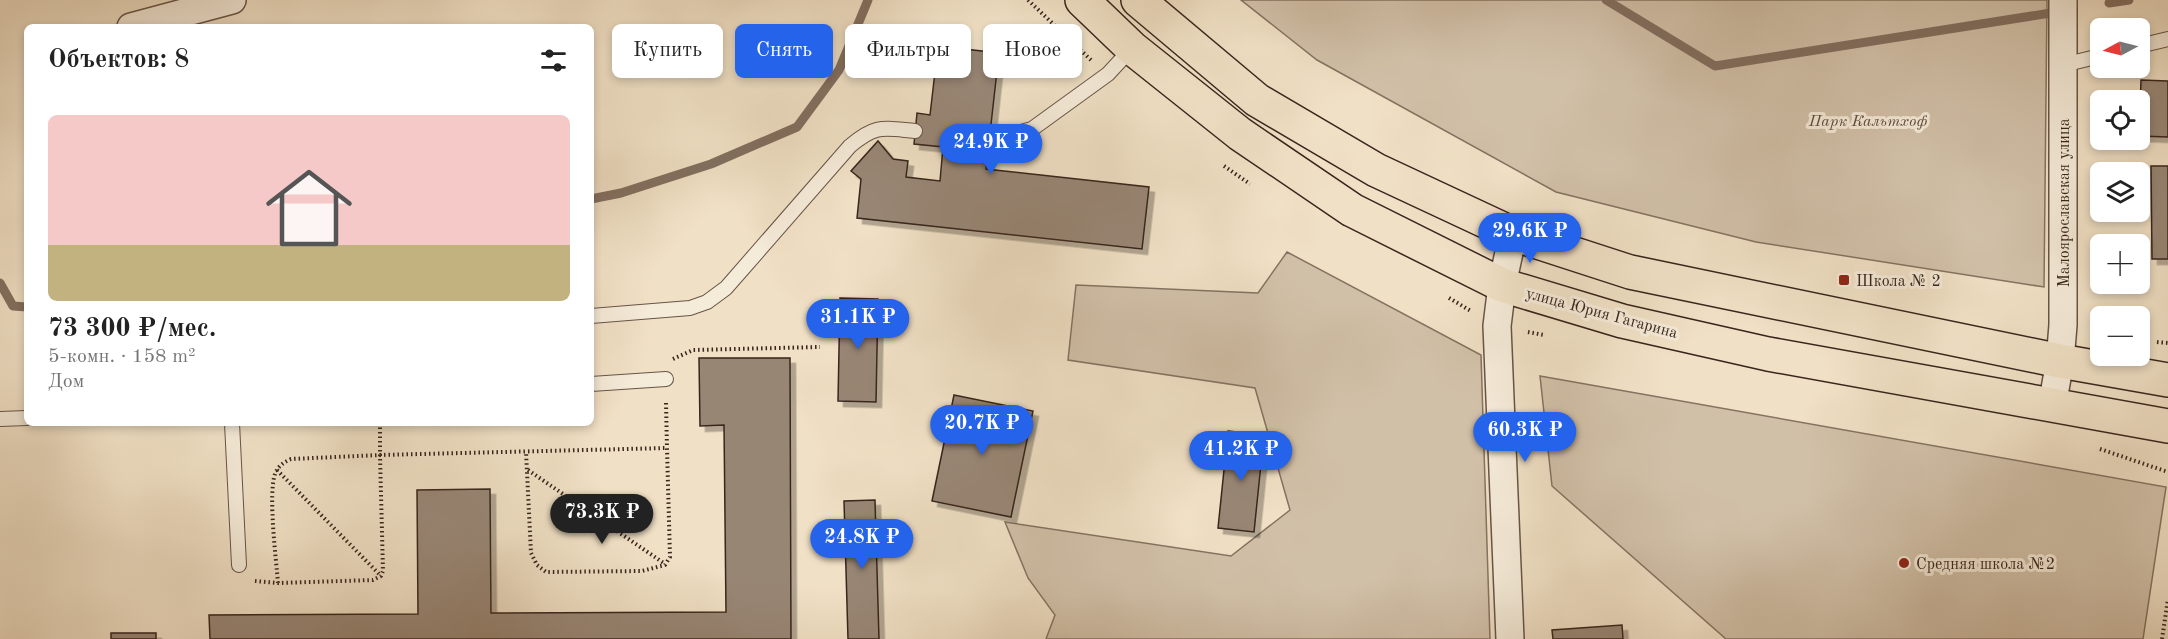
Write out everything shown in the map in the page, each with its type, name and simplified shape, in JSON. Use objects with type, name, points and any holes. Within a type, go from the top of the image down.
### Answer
[{"type":"main road","name":"улица Юрия Гагарина","points":[[1082,0],[1132,48],[1240,134],[1352,210],[1502,285],[1622,321],[1768,354],[2168,426]]},
{"type":"main road","points":[[1138,0],[1257,100],[1376,170],[1514,234],[1630,272],[2060,361],[2168,380]]},
{"type":"street","points":[[142,24],[232,0]]},
{"type":"street","name":"Малоярославская улица","points":[[2052,406],[2060,361],[2063,313],[2063,0]]},
{"type":"street","points":[[1510,639],[1497,326],[1502,285],[1514,234]]},
{"type":"lane","points":[[2150,43],[2168,39]]},
{"type":"lane","points":[[990,136],[1009,135],[1032,129],[1108,74],[1132,48]]},
{"type":"lane","points":[[2063,65],[2090,58]]},
{"type":"lane","points":[[594,316],[690,308],[707,302],[726,288],[850,146],[866,132],[882,128],[915,130]]},
{"type":"lane","points":[[594,384],[666,379]]},
{"type":"lane","points":[[0,419],[24,418]]},
{"type":"lane","points":[[232,426],[239,565]]},
{"type":"path","points":[[526,452],[531,553],[537,565],[546,572],[642,571],[665,565],[670,557],[666,368],[670,360],[693,350],[820,347]]},
{"type":"path","points":[[239,565],[244,576],[257,582],[373,580],[381,576],[383,571],[380,426]]},
{"type":"path","points":[[278,583],[272,490],[277,470],[282,463],[291,459],[667,448]]},
{"type":"path","points":[[527,469],[665,565]]},
{"type":"path","points":[[277,470],[381,576]]},
{"type":"path","points":[[2162,639],[2168,599]]},
{"type":"green space","name":"Парк Кальтхоф","points":[[1241,0],[2047,0],[2044,287],[1756,242],[1556,192],[1317,60]]},
{"type":"green space","points":[[1287,252],[1481,355],[1490,639],[1046,639],[1055,615],[1028,578],[1005,522],[1231,556],[1290,510],[1255,388],[1068,360],[1076,285],[1258,293]]},
{"type":"green space","name":"Средняя школа №2","points":[[1540,376],[2166,487],[2143,639],[1726,639],[1552,486]]},
{"type":"building","points":[[971,50],[983,51],[983,78],[996,78],[986,169],[1149,187],[1142,249],[857,218],[861,179],[851,171],[878,141],[893,159],[908,161],[906,177],[940,181],[943,147],[914,144],[917,113],[930,115],[934,78],[971,78]]},
{"type":"building","points":[[2141,80],[2168,81],[2168,137],[2150,136],[2150,90],[2141,90]]},
{"type":"building","points":[[2151,166],[2168,166],[2168,259],[2152,259]]},
{"type":"building","points":[[840,298],[878,299],[876,402],[838,401]]},
{"type":"building","points":[[699,358],[790,358],[791,639],[210,639],[209,615],[418,614],[417,490],[490,489],[491,613],[726,612],[724,425],[700,426]]},
{"type":"building","points":[[954,395],[1033,411],[1011,517],[932,501]]},
{"type":"building","points":[[1228,431],[1264,435],[1254,532],[1218,528]]},
{"type":"building","points":[[875,500],[879,639],[848,639],[844,501]]},
{"type":"building","points":[[1622,625],[1623,639],[1553,639],[1552,630]]},
{"type":"building","points":[[111,633],[156,633],[156,639],[111,639]]},
{"type":"waterway","points":[[594,198],[621,193],[711,164],[797,127],[839,70],[868,0]]},
{"type":"waterway","points":[[1606,0],[1715,66],[2057,12]]},
{"type":"waterway","points":[[2109,3],[2129,0]]},
{"type":"waterway","points":[[0,283],[13,306],[24,307]]},
{"type":"place","name":"Школа № 2","points":[[1844,280]]},
{"type":"place","name":"Средняя школа №2","points":[[1904,563]]}]
